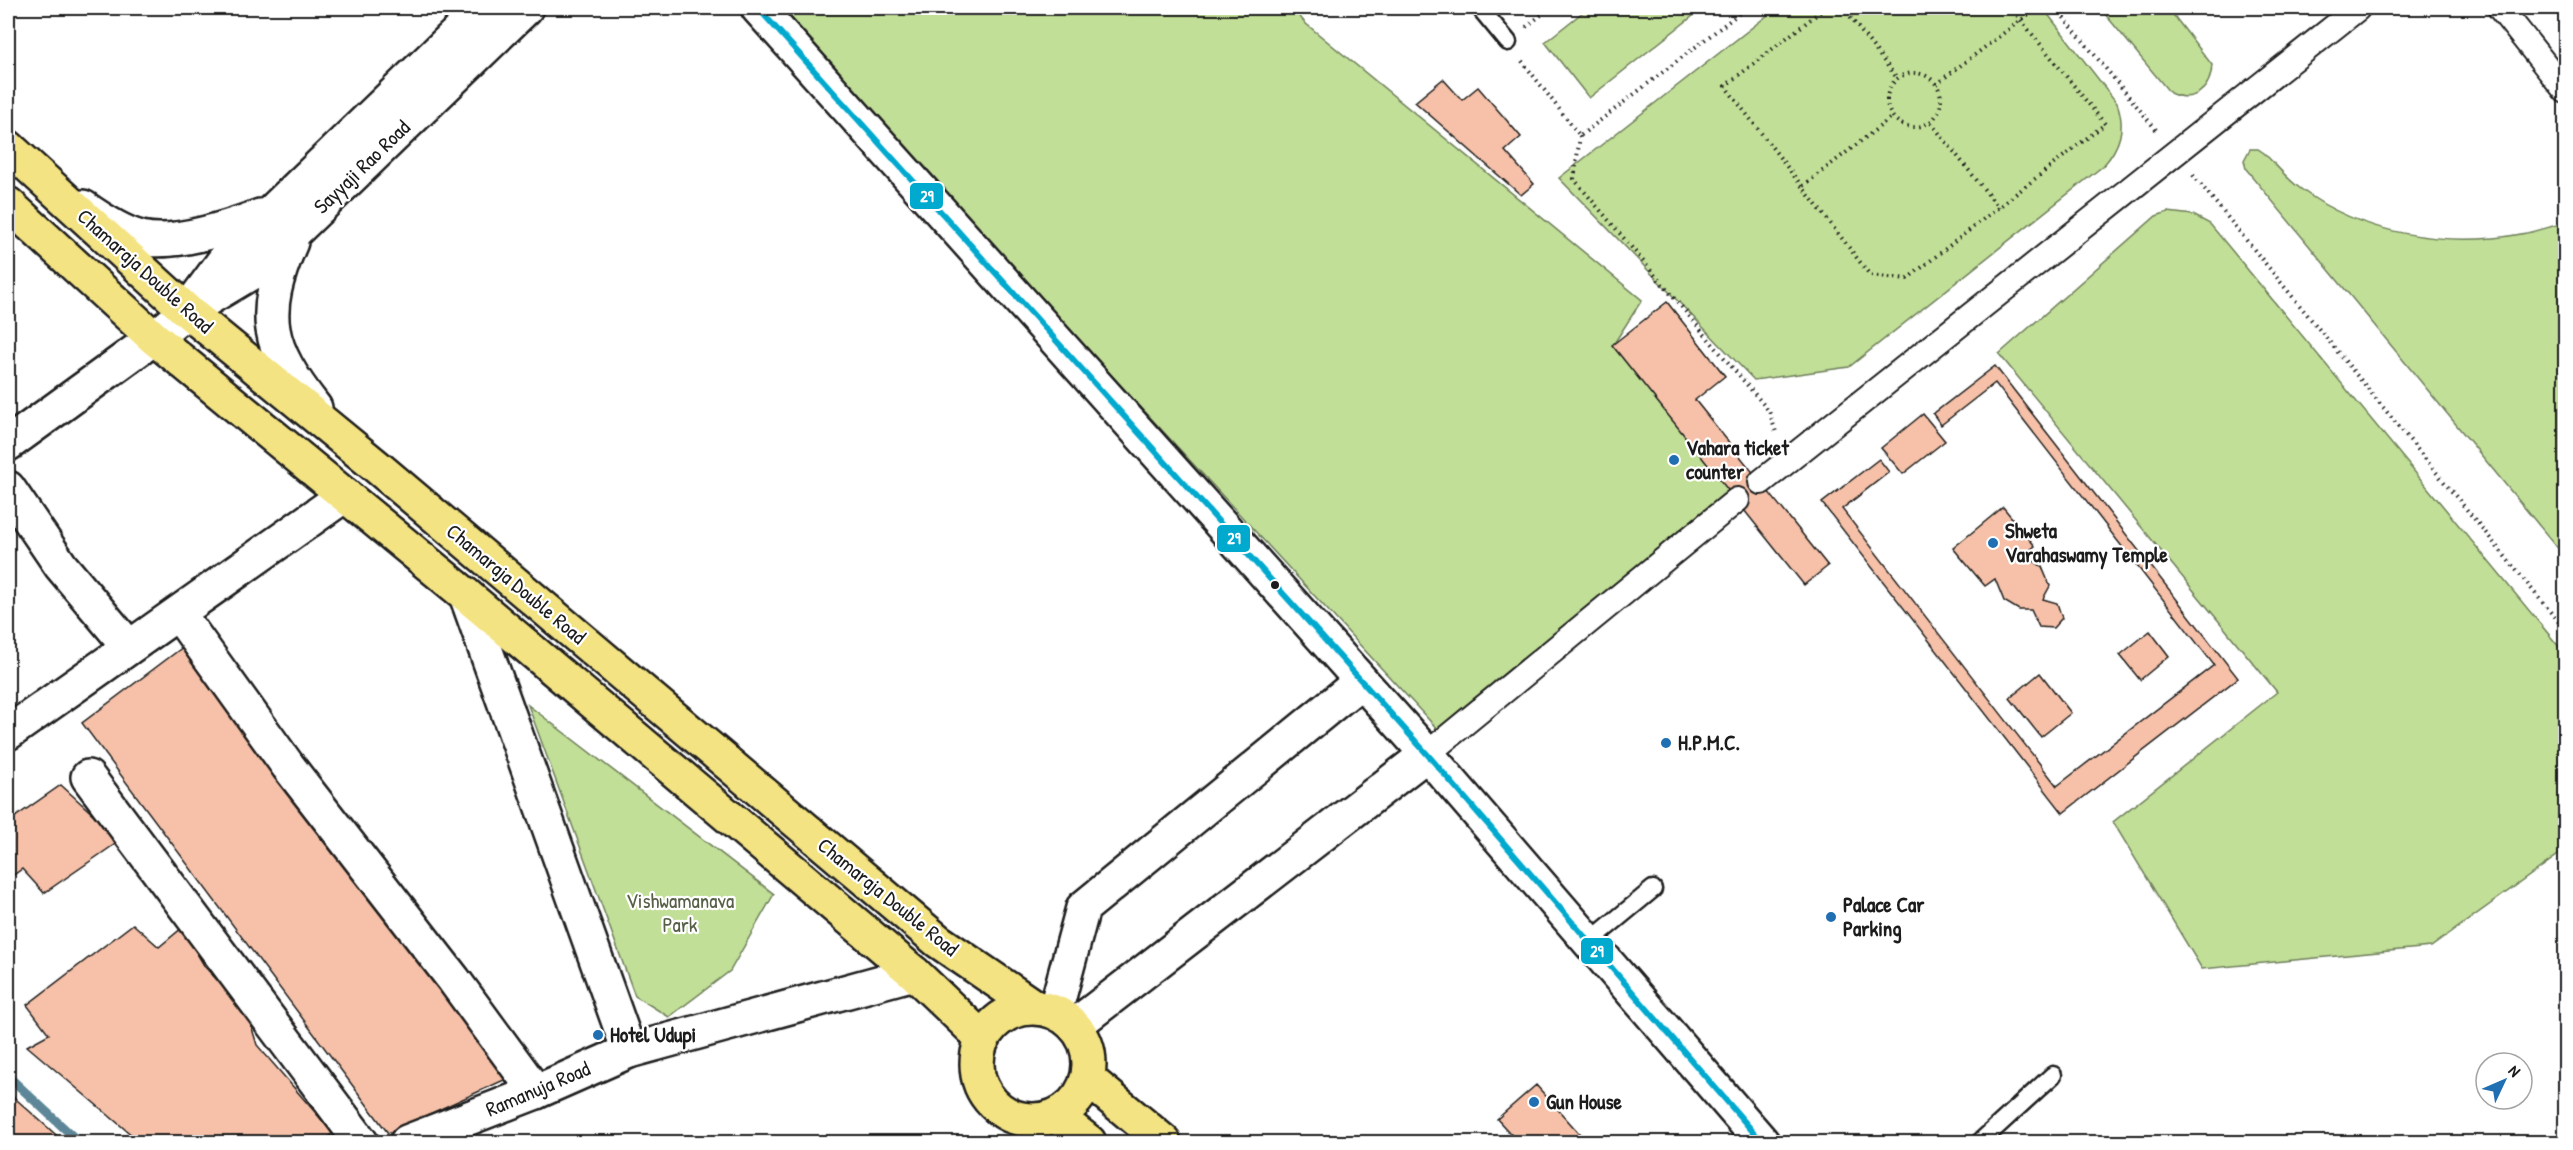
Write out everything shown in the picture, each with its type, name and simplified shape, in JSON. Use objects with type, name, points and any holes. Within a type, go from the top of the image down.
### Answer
[{"type":"main road","name":"Chamaraja Double Road","points":[[8,147],[187,311],[331,428],[938,941],[1055,1015]]},
{"type":"main road","name":"Chamaraja Double Road","points":[[8,204],[154,338],[466,595],[914,973],[983,1039]]},
{"type":"main road","points":[[1014,1011],[1055,1015],[1085,1041],[1089,1060],[1088,1079],[1076,1101],[1056,1116],[1031,1120],[1012,1128],[990,1100],[979,1081],[977,1060],[983,1039],[996,1022],[1014,1011]]},
{"type":"main road","points":[[1088,1079],[1164,1143]]},
{"type":"main road","points":[[1056,1116],[1089,1143]]},
{"type":"street","name":"Sayyaji Rao Road","points":[[284,221],[483,8]]},
{"type":"street","name":"Sayyaji Rao Road","points":[[8,444],[154,338],[187,311],[231,251],[284,221],[526,8]]},
{"type":"street","points":[[758,8],[1360,682],[1427,754],[1762,1143]]},
{"type":"street","points":[[1761,482],[2358,8]]},
{"type":"street","points":[[2499,8],[2565,91]]},
{"type":"street","points":[[46,183],[103,220],[141,238],[182,237],[284,221],[271,307],[274,340],[289,374],[331,428]]},
{"type":"street","points":[[8,488],[61,566],[129,647]]},
{"type":"street","points":[[8,733],[345,495]]},
{"type":"street","points":[[1055,1015],[1427,754],[1737,500]]},
{"type":"street","points":[[466,595],[629,1051]]},
{"type":"street","points":[[178,613],[296,776],[454,980],[536,1092]]},
{"type":"street","points":[[1055,1015],[1083,908],[1360,682]]},
{"type":"street","points":[[88,777],[361,1143]]},
{"type":"street","name":"Ramanuja Road","points":[[407,1143],[536,1092],[629,1051],[914,973]]},
{"type":"lane","points":[[1480,8],[1508,42]]},
{"type":"lane","points":[[1589,942],[1653,889]]},
{"type":"lane","points":[[1980,1143],[2053,1076]]},
{"type":"path","points":[[1746,8],[1580,136],[1574,179],[1769,411],[1786,461]]},
{"type":"path","points":[[1825,8],[1725,86],[1870,275],[1907,279],[2104,124],[2011,8]]},
{"type":"path","points":[[1843,8],[1898,78]]},
{"type":"path","points":[[1936,84],[2037,8]]},
{"type":"path","points":[[2056,8],[2565,631]]},
{"type":"path","points":[[1508,42],[1580,136]]},
{"type":"path","points":[[1907,73],[1918,73],[1936,84],[1942,104],[1931,123],[1911,128],[1900,124],[1892,117],[1887,97],[1890,86],[1898,78],[1907,73]]},
{"type":"path","points":[[1803,186],[1892,117]]},
{"type":"path","points":[[1931,123],[1999,208]]},
{"type":"green space","points":[[773,8],[1293,8],[1305,23],[1642,300],[1613,345],[1737,500],[1441,733]]},
{"type":"green space","points":[[1588,8],[1703,8],[1589,98],[1545,42]]},
{"type":"green space","points":[[1777,8],[2043,8],[2117,103],[2121,129],[2114,152],[2103,166],[1849,367],[1754,380],[1559,178]]},
{"type":"green space","points":[[2100,8],[2168,8],[2212,65],[2205,87],[2200,92],[2187,97],[2170,93]]},
{"type":"green space","points":[[2250,149],[2258,149],[2264,153],[2296,185],[2324,204],[2377,227],[2406,234],[2435,238],[2493,238],[2527,233],[2565,223],[2565,557],[2246,169],[2244,160]]},
{"type":"green space","points":[[2168,212],[2193,215],[2210,224],[2565,654],[2565,850],[2431,947],[2202,969],[2113,822],[2277,692],[1999,354],[2156,216]]},
{"type":"green space","name":"Vishwamanava Park","points":[[528,705],[774,894],[730,971],[669,1017],[635,996]]},
{"type":"building","points":[[1443,79],[1462,100],[1478,87],[1521,137],[1505,151],[1534,184],[1521,195],[1415,102]]},
{"type":"building","points":[[1667,302],[1725,376],[1695,400],[1828,566],[1804,585],[1612,345]]},
{"type":"building","points":[[1995,366],[2238,678],[2063,813],[1822,503],[1879,459],[1889,472],[1842,509],[2057,786],[2214,665],[1995,383],[1941,425],[1933,414]]},
{"type":"building","points":[[1923,414],[1945,441],[1903,474],[1881,448]]},
{"type":"building","points":[[2003,507],[2035,546],[2025,554],[2042,567],[2050,586],[2043,599],[2057,603],[2062,618],[2053,628],[2039,627],[2031,610],[2019,610],[2004,601],[1995,579],[1985,586],[1953,548]]},
{"type":"building","points":[[2150,631],[2169,656],[2140,680],[2120,655]]},
{"type":"building","points":[[183,647],[515,1075],[388,1133],[82,723]]},
{"type":"building","points":[[2040,673],[2071,713],[2041,737],[2010,698]]},
{"type":"building","points":[[61,785],[121,840],[44,893],[22,869],[8,879],[8,822]]},
{"type":"building","points":[[133,924],[159,947],[182,928],[205,967],[247,1012],[257,1045],[333,1133],[322,1142],[140,1142],[27,1046],[49,1034],[27,1005]]},
{"type":"building","name":"Gun House","points":[[1536,1085],[1587,1142],[1518,1142],[1497,1119]]},
{"type":"building","points":[[8,1092],[64,1142],[8,1142]]},
{"type":"waterway","points":[[8,1076],[79,1142]]},
{"type":"transit line","name":"29","points":[[758,8],[1427,754],[1762,1142]]},
{"type":"place","name":"Vahara ticket counter","points":[[1674,460]]},
{"type":"place","name":"Shweta Varahaswamy Temple","points":[[1993,543]]},
{"type":"place","name":"H.P.M.C.","points":[[1666,743]]},
{"type":"place","name":"Palace Car Parking","points":[[1831,917]]},
{"type":"place","name":"Hotel Udupi","points":[[598,1035]]},
{"type":"place","name":"Gun House","points":[[1534,1102]]}]
